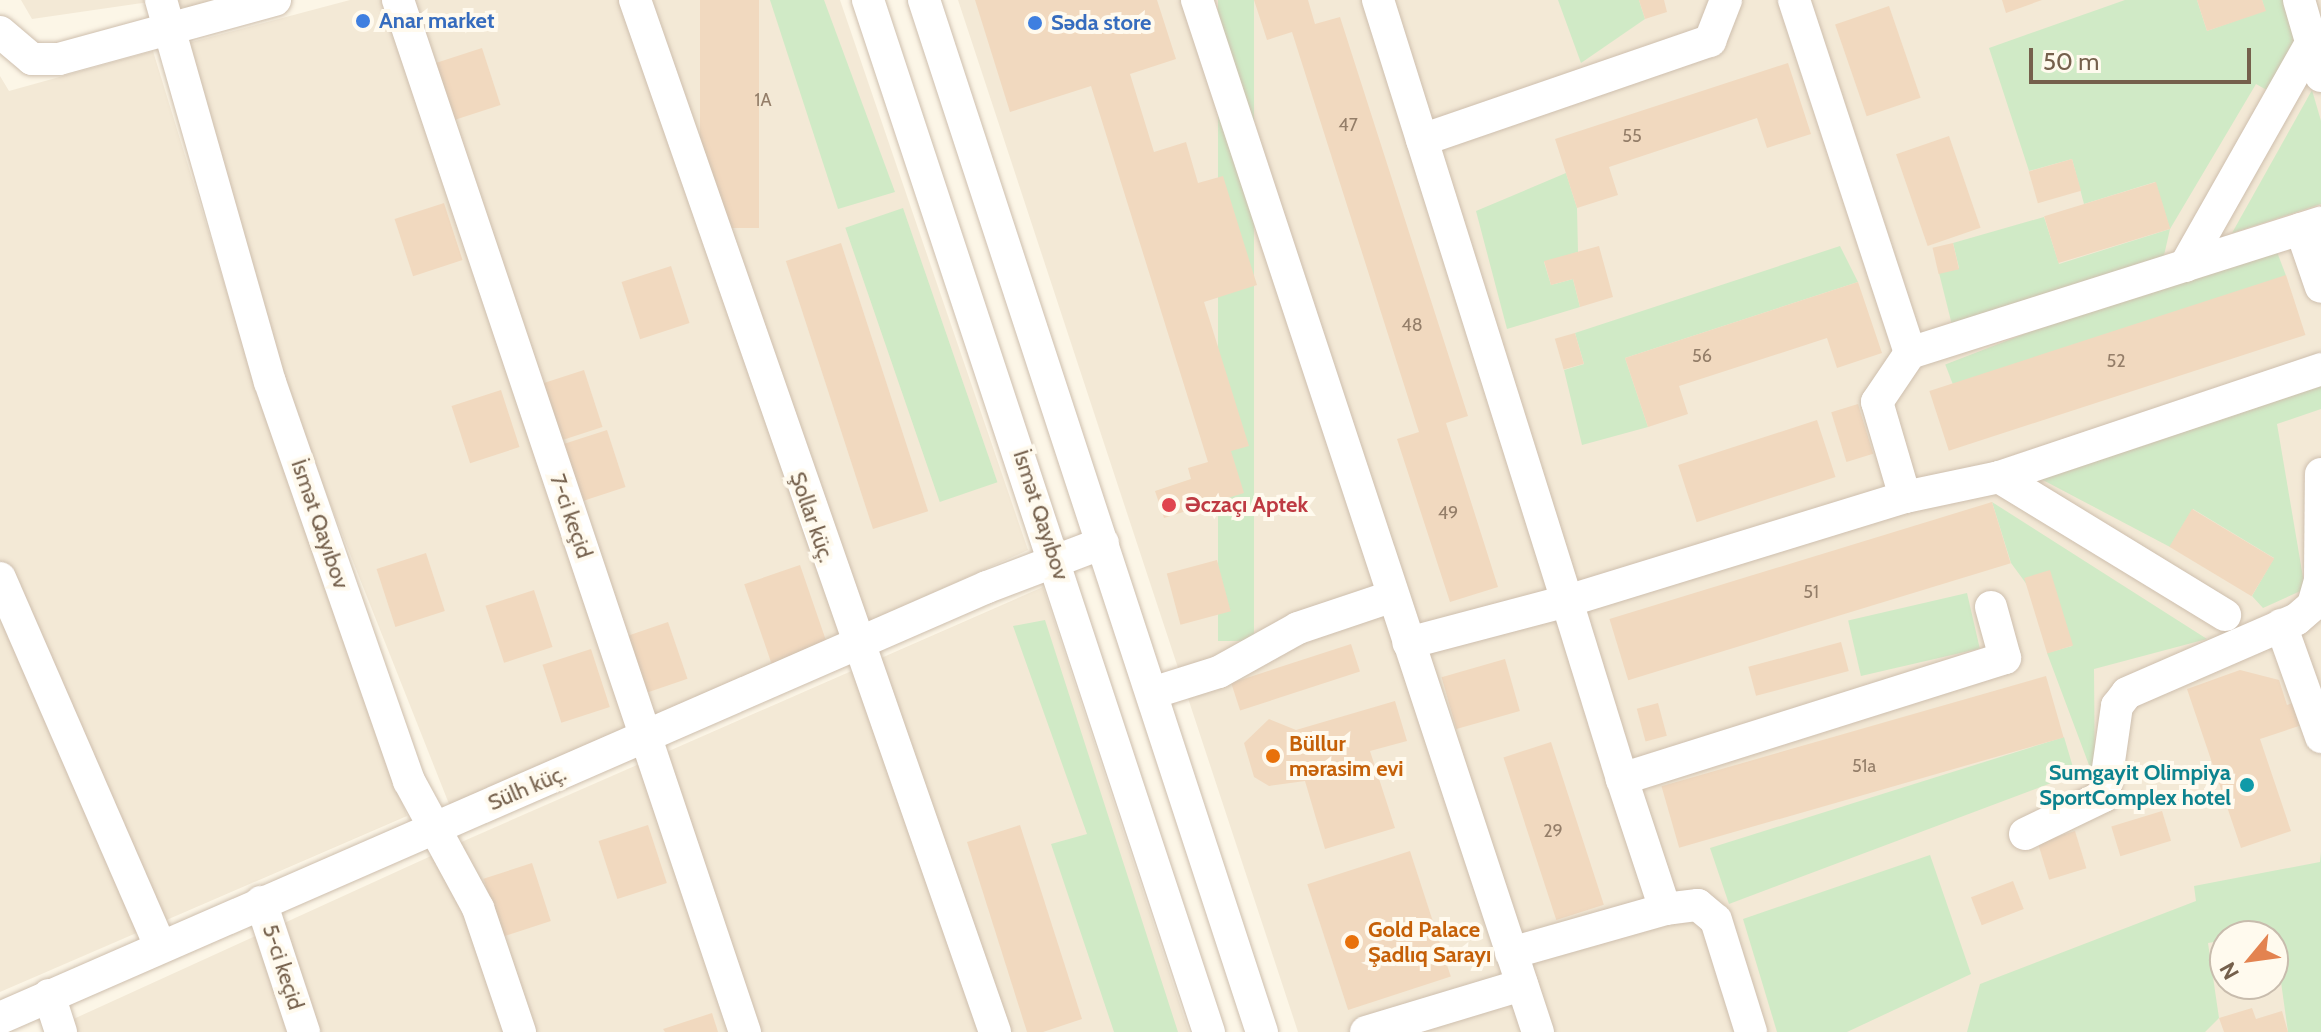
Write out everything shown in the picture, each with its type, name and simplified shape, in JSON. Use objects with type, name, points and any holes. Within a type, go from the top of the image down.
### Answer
[{"type":"street","name":"İsmət Qayıbov","points":[[161,0],[270,382],[409,781],[478,908],[520,1032]]},
{"type":"street","points":[[0,32],[32,59],[59,59],[275,0]]},
{"type":"street","name":"7-ci keçid","points":[[398,0],[745,1032]]},
{"type":"street","name":"Şollar küç.","points":[[635,0],[856,645],[995,1032]]},
{"type":"street","name":"İsmət Qayıbov","points":[[868,0],[1056,560],[1209,1032]]},
{"type":"street","points":[[924,0],[1262,1032]]},
{"type":"street","points":[[1197,0],[1390,597],[1538,1032]]},
{"type":"street","points":[[1378,0],[1665,909]]},
{"type":"street","points":[[1422,140],[1710,41],[1726,0]]},
{"type":"street","points":[[1794,0],[1910,353]]},
{"type":"street","points":[[2299,0],[2321,76]]},
{"type":"street","points":[[2185,266],[2311,43]]},
{"type":"street","points":[[1905,497],[1877,402],[1910,353],[2311,226],[2321,287]]},
{"type":"street","points":[[1408,643],[1567,601],[1905,497],[1999,477],[2321,369]]},
{"type":"street","points":[[2025,834],[2104,796],[2117,706],[2127,693],[2281,625],[2313,605],[2320,580],[2321,474]]},
{"type":"street","points":[[1999,477],[2225,615]]},
{"type":"street","name":"Sülh küç.","points":[[0,1018],[856,645],[1103,543]]},
{"type":"street","points":[[0,578],[160,946]]},
{"type":"street","points":[[1152,693],[1219,672],[1298,628],[1390,597]]},
{"type":"street","points":[[1622,779],[2005,658],[1991,607]]},
{"type":"street","points":[[2281,625],[2321,737]]},
{"type":"street","name":"5-ci keçid","points":[[261,902],[304,1032]]},
{"type":"street","points":[[1511,953],[1665,909],[1698,905],[1716,920],[1751,1032]]},
{"type":"street","points":[[1366,1032],[1522,985]]},
{"type":"street","points":[[49,995],[61,1032]]},
{"type":"shaded area","points":[[21,0],[216,0],[191,8],[149,2],[32,19]]},
{"type":"shaded area","points":[[350,0],[840,0],[1028,550],[451,809],[282,382],[188,43]]},
{"type":"shaded area","points":[[958,0],[2321,0],[2321,1032],[1298,1032]]},
{"type":"shaded area","points":[[153,51],[250,367],[407,816],[0,992],[0,76],[9,91]]},
{"type":"shaded area","points":[[1043,587],[1189,1032],[45,1032],[466,840]]},
{"type":"green space","points":[[770,0],[824,0],[895,192],[838,209]]},
{"type":"green space","points":[[1218,0],[1254,0],[1254,641],[1218,641]]},
{"type":"green space","points":[[1558,0],[1639,0],[1645,19],[1581,63]]},
{"type":"green space","points":[[2125,0],[2197,0],[2207,31],[2265,10],[2262,0],[2299,0],[2311,43],[2279,97],[2256,84],[2170,229],[2155,182],[2084,204],[2072,159],[2029,171],[1989,48]]},
{"type":"green space","points":[[2312,90],[2321,121],[2321,204],[2232,233]]},
{"type":"green space","points":[[1566,173],[1577,208],[1578,252],[1544,262],[1551,285],[1573,279],[1580,307],[1507,329],[1476,211]]},
{"type":"green space","points":[[903,208],[997,482],[940,502],[845,228]]},
{"type":"green space","points":[[2044,217],[2059,264],[2170,229],[2163,260],[1952,325],[1939,273],[1959,268],[1953,243]]},
{"type":"green space","points":[[2272,239],[2286,275],[1959,401],[1945,364]]},
{"type":"green space","points":[[1840,246],[1858,282],[1625,358],[1648,427],[1582,445],[1564,370],[1584,364],[1575,333]]},
{"type":"green space","points":[[2321,383],[2321,409],[2277,424],[2305,589],[2263,608],[2252,596],[2274,558],[2193,509],[2170,547],[2039,478]]},
{"type":"green space","points":[[1992,502],[2207,639],[2094,669],[2095,781],[2047,653],[2072,646],[2011,563]]},
{"type":"green space","points":[[1967,593],[1980,649],[1861,676],[1848,620]]},
{"type":"green space","points":[[1045,620],[1178,1032],[1114,1032],[1051,844],[1087,834],[1013,626]]},
{"type":"green space","points":[[2064,737],[2075,774],[1729,904],[1710,848]]},
{"type":"green space","points":[[2321,852],[2321,1032],[2288,1032],[2284,1000],[2289,1000],[2289,920],[2209,920],[2209,1000],[2216,1000],[2219,1018],[2205,1032],[1967,1032],[1980,984],[2196,901],[2194,886],[2320,862]]},
{"type":"green space","points":[[1930,855],[1971,974],[1847,1032],[1777,1032],[1743,919]]},
{"type":"building","points":[[700,0],[759,0],[759,228],[700,228]]},
{"type":"building","points":[[975,0],[1157,0],[1176,59],[1130,74],[1154,152],[1186,142],[1198,183],[1223,176],[1257,285],[1204,302],[1249,446],[1231,451],[1244,493],[1164,518],[1155,491],[1191,479],[1188,468],[1208,462],[1091,86],[1010,112]]},
{"type":"building","points":[[1254,0],[1308,0],[1315,24],[1340,17],[1468,416],[1446,423],[1498,587],[1450,602],[1397,439],[1419,432],[1292,32],[1267,40]]},
{"type":"building","points":[[1639,0],[1664,0],[1667,12],[1645,19]]},
{"type":"building","points":[[2002,0],[2042,0],[2006,13]]},
{"type":"building","points":[[2197,0],[2262,0],[2266,11],[2207,31]]},
{"type":"building","points":[[1889,6],[1921,98],[1867,116],[1835,25]]},
{"type":"building","points":[[482,48],[501,105],[452,121],[433,64]]},
{"type":"building","points":[[1788,63],[1811,134],[1767,148],[1757,118],[1609,167],[1618,195],[1577,208],[1555,139]]},
{"type":"building","points":[[1949,136],[1981,228],[1928,246],[1896,154]]},
{"type":"building","points":[[2072,159],[2081,191],[2038,203],[2029,171]]},
{"type":"building","points":[[2156,182],[2170,229],[2058,263],[2044,216]]},
{"type":"building","points":[[444,203],[463,260],[413,276],[395,219]]},
{"type":"building","points":[[841,243],[928,511],[873,529],[786,261]]},
{"type":"building","points":[[1953,243],[1959,269],[1939,274],[1933,248]]},
{"type":"building","points":[[1599,246],[1613,297],[1580,307],[1573,279],[1551,285],[1544,261]]},
{"type":"building","points":[[671,266],[690,323],[640,339],[622,282]]},
{"type":"building","points":[[2286,275],[2305,335],[1949,451],[1929,391]]},
{"type":"building","points":[[1858,282],[1882,353],[1837,368],[1827,338],[1679,386],[1688,414],[1648,427],[1625,358]]},
{"type":"building","points":[[1575,333],[1584,364],[1564,370],[1555,339]]},
{"type":"building","points":[[584,370],[603,427],[554,443],[535,386]]},
{"type":"building","points":[[501,390],[520,447],[470,463],[452,406]]},
{"type":"building","points":[[1858,404],[1873,454],[1846,462],[1831,412]]},
{"type":"building","points":[[1817,420],[1836,477],[1697,522],[1678,465]]},
{"type":"building","points":[[607,430],[626,487],[576,503],[558,446]]},
{"type":"building","points":[[1992,502],[2011,563],[1628,680],[1609,619]]},
{"type":"building","points":[[2192,509],[2274,558],[2252,596],[2169,547]]},
{"type":"building","points":[[426,553],[445,611],[395,627],[377,569]]},
{"type":"building","points":[[1217,560],[1231,611],[1180,625],[1167,573]]},
{"type":"building","points":[[800,565],[827,644],[772,664],[744,584]]},
{"type":"building","points":[[2050,570],[2073,646],[2047,653],[2024,578]]},
{"type":"building","points":[[534,590],[553,647],[504,663],[485,606]]},
{"type":"building","points":[[668,622],[688,679],[639,695],[620,639]]},
{"type":"building","points":[[1841,642],[1849,671],[1756,696],[1748,667]]},
{"type":"building","points":[[1351,644],[1360,672],[1240,711],[1231,683]]},
{"type":"building","points":[[591,649],[610,707],[561,723],[542,665]]},
{"type":"building","points":[[1505,659],[1520,711],[1456,729],[1442,677]]},
{"type":"building","name":"Sumgayit Olimpiya SportComplex hotel","points":[[2240,670],[2279,680],[2287,705],[2307,698],[2314,721],[2260,739],[2291,831],[2241,848],[2187,689]]},
{"type":"building","points":[[2046,676],[2064,738],[1679,848],[1661,786]]},
{"type":"building","points":[[1395,701],[1407,741],[1370,751],[1395,828],[1325,849],[1305,781],[1269,786],[1254,777],[1244,743],[1269,719],[1296,730]]},
{"type":"building","points":[[1658,703],[1667,736],[1646,742],[1637,709]]},
{"type":"building","points":[[1551,742],[1604,905],[1556,920],[1503,757]]},
{"type":"building","points":[[2162,811],[2171,841],[2120,856],[2111,826]]},
{"type":"building","points":[[648,825],[667,883],[617,899],[599,841]]},
{"type":"building","points":[[1020,825],[1082,1019],[1043,1032],[1027,1032],[967,842]]},
{"type":"building","points":[[2075,831],[2086,868],[2049,880],[2038,842]]},
{"type":"building","points":[[1410,851],[1451,977],[1348,1010],[1307,884]]},
{"type":"building","points":[[532,863],[551,921],[502,937],[483,879]]},
{"type":"building","points":[[2013,881],[2024,909],[1982,925],[1971,897]]},
{"type":"building","points":[[2252,1008],[2256,1019],[2282,1011],[2288,1032],[2224,1032],[2219,1018]]},
{"type":"building","points":[[712,1013],[718,1032],[665,1032],[663,1029]]},
{"type":"place","name":"Anar market","points":[[363,21]]},
{"type":"place","name":"Səda store","points":[[1035,23]]},
{"type":"place","name":"Əczaçı Aptek","points":[[1169,505]]},
{"type":"place","name":"Büllur mərasim evi","points":[[1273,756]]},
{"type":"place","name":"Sumgayit Olimpiya SportComplex hotel","points":[[2247,785]]},
{"type":"place","name":"Gold Palace Şadlıq Sarayı","points":[[1352,942]]}]
